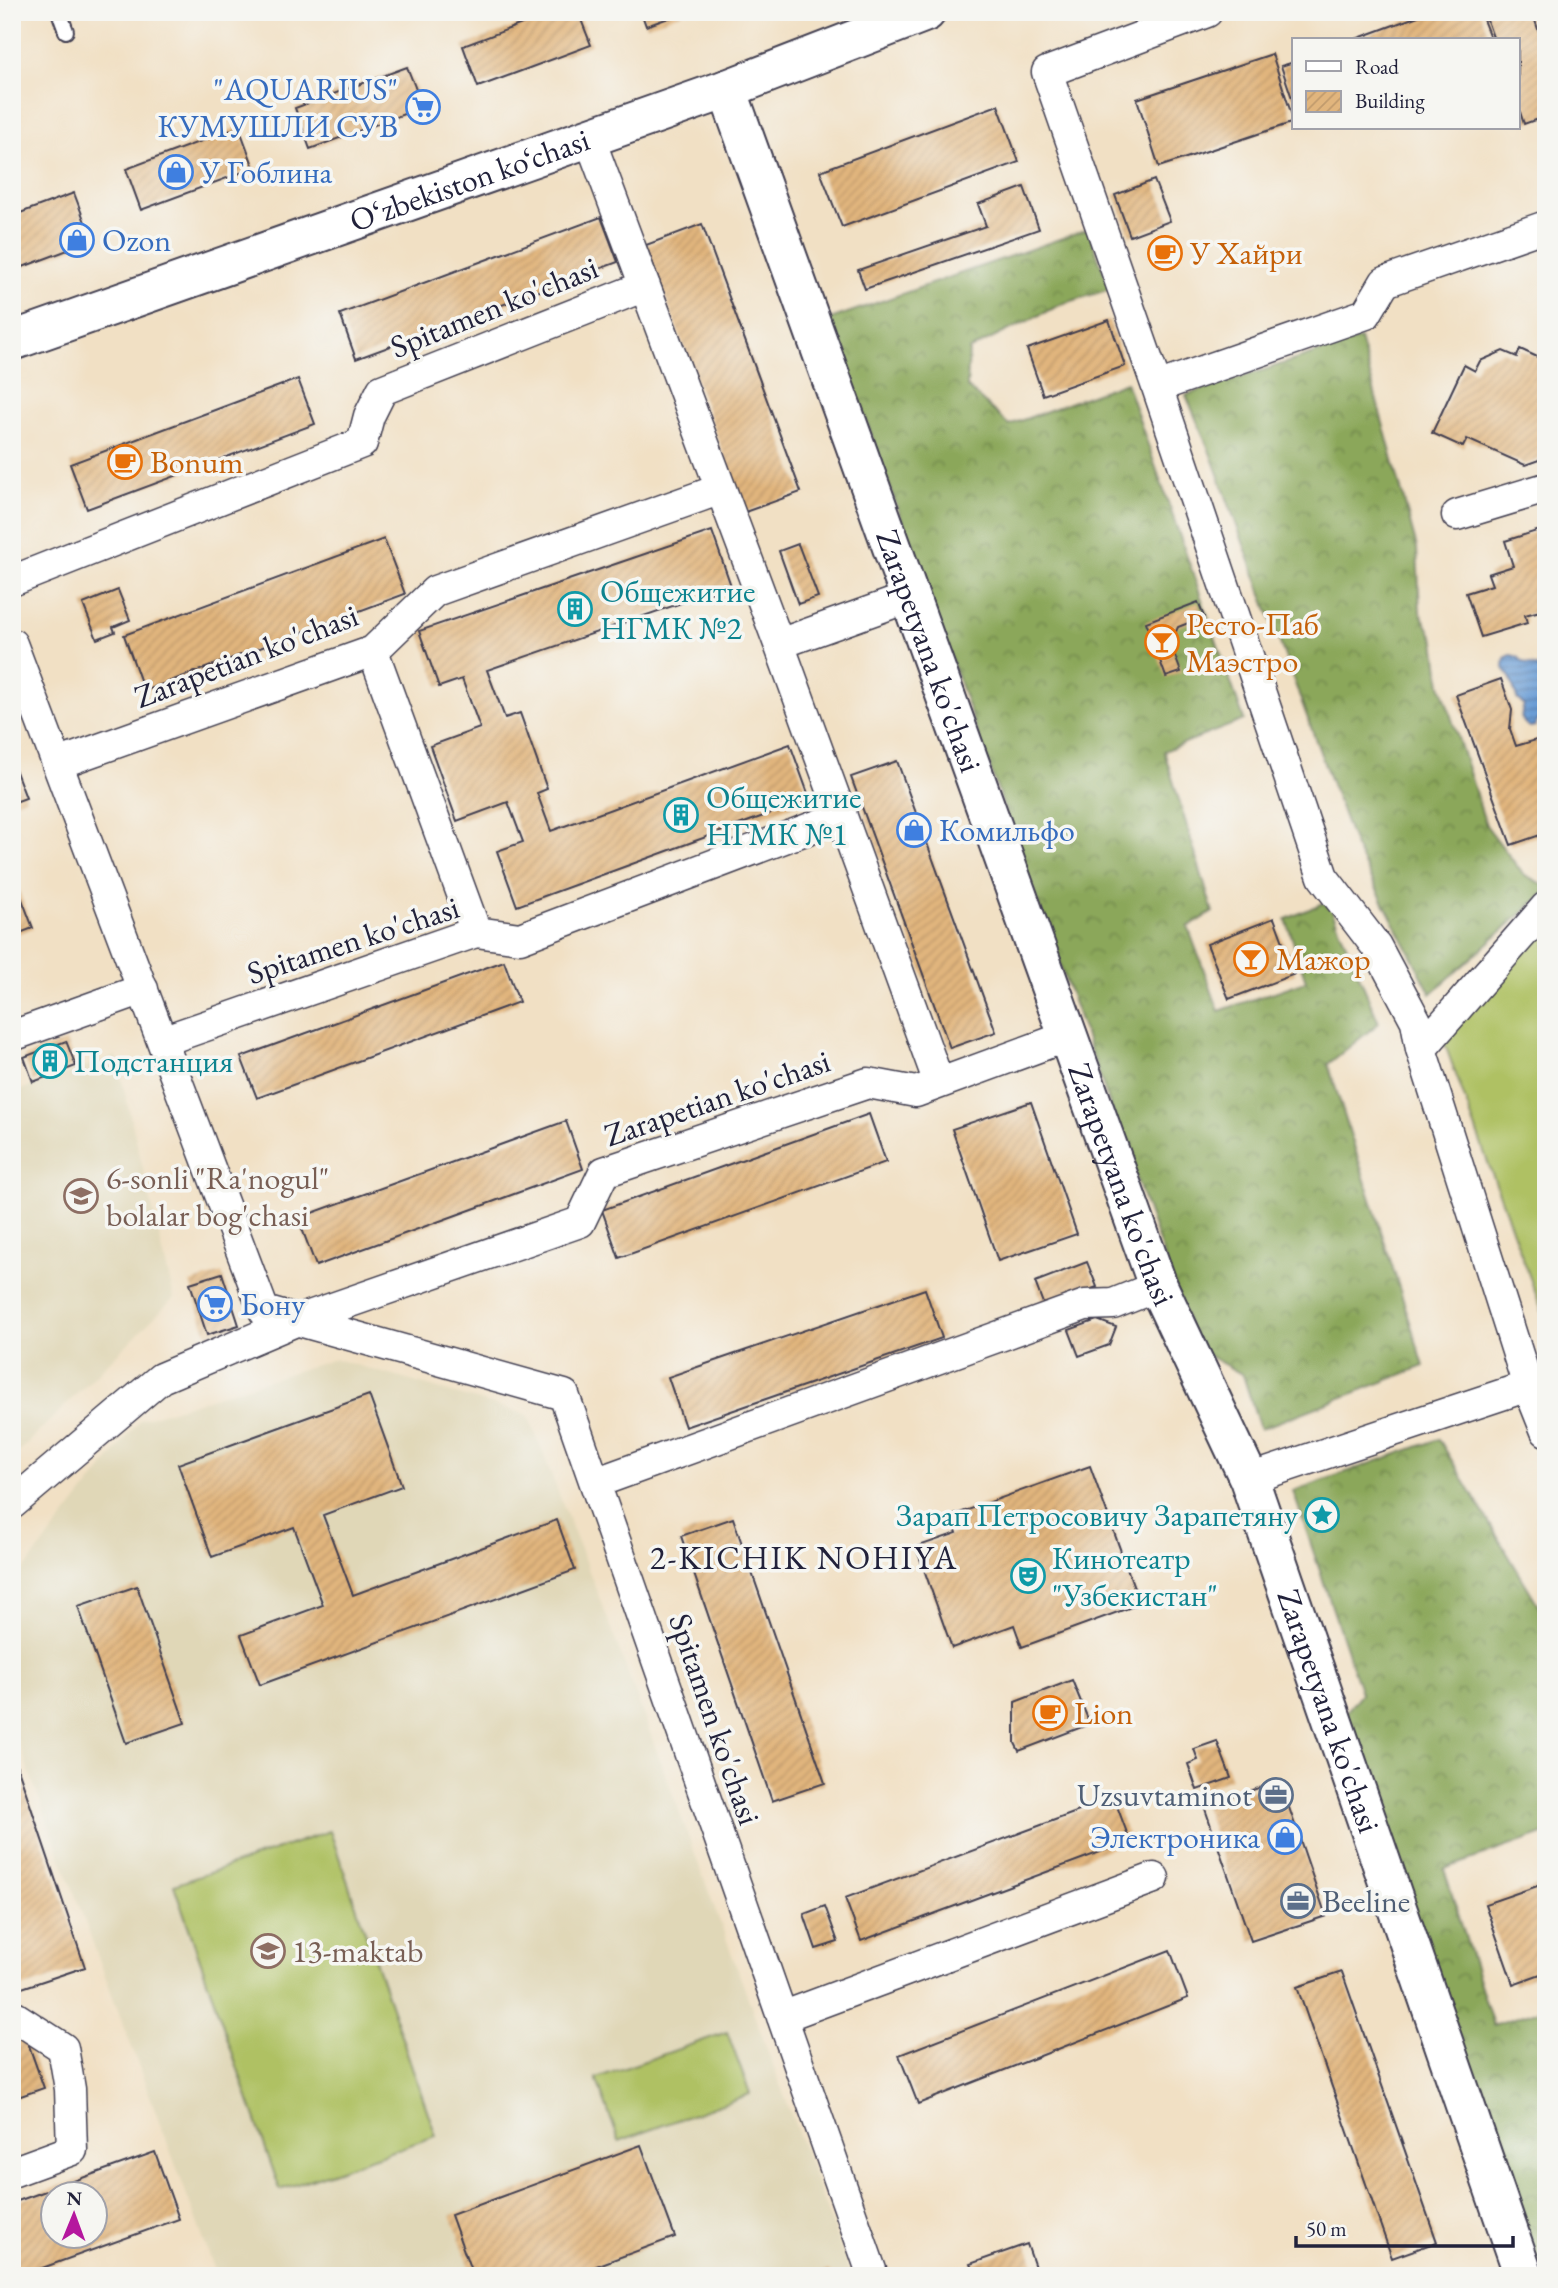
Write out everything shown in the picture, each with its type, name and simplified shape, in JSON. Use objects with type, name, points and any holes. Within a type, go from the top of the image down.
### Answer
[{"type":"street","name":"O‘zbekiston ko‘chasi","points":[[12,341],[727,89],[926,12]]},
{"type":"street","points":[[1207,12],[1047,72],[1323,877],[1376,946],[1416,1021],[1421,1049],[1528,1386],[1546,1431]]},
{"type":"street","name":"Zarapetyana ko'chasi","points":[[727,89],[1158,1286],[1249,1479],[1524,2276]]},
{"type":"street","points":[[589,137],[779,644],[939,1083]]},
{"type":"street","points":[[1157,387],[1366,314],[1385,282],[1546,226]]},
{"type":"street","name":"Spitamen ko'chasi","points":[[12,581],[362,443],[369,416],[382,390],[645,286]]},
{"type":"street","points":[[1457,515],[1546,488]]},
{"type":"street","name":"Zarapetian ko'chasi","points":[[58,764],[373,651],[435,591],[721,489]]},
{"type":"street","points":[[779,644],[910,597]]},
{"type":"street","name":"Spitamen ko'chasi","points":[[12,644],[264,1311],[564,1395],[873,2276]]},
{"type":"street","points":[[373,651],[477,932]]},
{"type":"street","name":"Spitamen ko'chasi","points":[[162,1041],[477,932],[520,938],[842,816]]},
{"type":"street","points":[[1421,1049],[1546,907]]},
{"type":"street","points":[[12,1036],[142,989]]},
{"type":"street","name":"Zarapetian ko'chasi","points":[[12,1504],[161,1378],[298,1320],[580,1222],[604,1172],[868,1083],[916,1092],[1068,1037]]},
{"type":"street","points":[[595,1483],[1085,1305],[1112,1304],[1158,1286]]},
{"type":"street","points":[[1249,1479],[1528,1386]]},
{"type":"street","points":[[782,2017],[1154,1878]]},
{"type":"street","points":[[12,2015],[63,2048],[70,2089],[72,2150],[12,2172]]},
{"type":"lane","points":[[58,12],[66,31]]},
{"type":"shaded area","name":"6-sonli \"Ra'nogul\" bolalar bog'chasi","points":[[116,1056],[174,1298],[12,1458],[12,1093]]},
{"type":"shaded area","name":"13-maktab","points":[[335,1359],[528,1415],[610,1625],[851,2276],[217,2276],[12,1726],[12,1585],[140,1420]]},
{"type":"green space","points":[[1088,229],[1110,289],[1062,304],[969,350],[967,387],[1009,425],[1126,382],[1244,720],[1164,751],[1213,912],[1188,927],[1219,1011],[1306,981],[1286,919],[1328,901],[1379,1023],[1328,1064],[1424,1366],[1260,1429],[1243,1375],[1197,1349],[830,319]]},
{"type":"green space","points":[[1360,339],[1417,548],[1420,612],[1435,641],[1441,685],[1486,825],[1523,874],[1546,886],[1546,892],[1431,994],[1355,847],[1208,447],[1186,395]]},
{"type":"green space","points":[[1546,926],[1546,1322],[1443,1039]]},
{"type":"green space","points":[[1439,1439],[1546,1618],[1546,1833],[1444,1869],[1493,2025],[1546,2008],[1546,2276],[1539,2276],[1337,1724],[1361,1693],[1293,1491]]},
{"type":"green space","points":[[330,1831],[436,2136],[280,2190],[174,1885]]},
{"type":"green space","points":[[727,2032],[750,2094],[619,2141],[596,2078]]},
{"type":"water","points":[[1511,655],[1524,663],[1546,670],[1546,716],[1540,717],[1535,726],[1529,727],[1522,720],[1524,705],[1517,699],[1511,679],[1504,668],[1505,658]]},
{"type":"building","points":[[554,12],[578,12],[591,45],[478,87],[463,46]]},
{"type":"building","points":[[641,12],[682,12],[683,13],[646,26]]},
{"type":"building","points":[[1429,12],[1480,12],[1490,38],[1358,38]]},
{"type":"building","points":[[1484,12],[1532,12],[1546,52],[1546,116],[1524,124],[1520,112],[1520,38],[1493,38]]},
{"type":"building","points":[[1272,54],[1292,123],[1159,167],[1137,99]]},
{"type":"building","points":[[1292,63],[1292,98],[1281,66]]},
{"type":"building","points":[[407,67],[423,107],[310,149],[295,108]]},
{"type":"building","points":[[998,105],[1019,162],[842,227],[820,171]]},
{"type":"building","points":[[239,127],[254,168],[141,210],[126,169]]},
{"type":"building","points":[[1154,180],[1170,221],[1130,236],[1115,195]]},
{"type":"building","points":[[1024,187],[1039,229],[865,289],[858,270],[986,226],[978,204]]},
{"type":"building","points":[[74,193],[92,241],[12,271],[12,216]]},
{"type":"building","points":[[601,217],[618,262],[356,359],[340,314]]},
{"type":"building","points":[[702,224],[801,492],[745,512],[646,245]]},
{"type":"building","points":[[1109,320],[1125,366],[1043,395],[1027,349]]},
{"type":"building","points":[[1520,349],[1546,361],[1546,446],[1539,460],[1525,465],[1467,439],[1463,447],[1432,433],[1464,365],[1475,371],[1480,361],[1503,351],[1517,357]]},
{"type":"building","points":[[298,379],[315,424],[87,509],[70,464]]},
{"type":"building","points":[[1546,528],[1546,628],[1540,611],[1525,615],[1527,623],[1481,637],[1466,593],[1492,585],[1488,574],[1513,566],[1505,541]]},
{"type":"building","points":[[712,531],[731,586],[487,670],[505,718],[520,713],[547,789],[537,793],[551,831],[790,744],[810,799],[517,906],[497,851],[523,842],[508,802],[457,821],[430,746],[480,728],[462,679],[439,687],[419,631]]},
{"type":"building","points":[[384,539],[405,594],[144,691],[124,635]]},
{"type":"building","points":[[798,544],[818,597],[798,604],[779,551]]},
{"type":"building","points":[[118,590],[130,620],[113,627],[115,632],[97,639],[83,604]]},
{"type":"building","name":"Ресто-Паб Маэстро","points":[[1198,602],[1204,617],[1178,627],[1171,645],[1181,672],[1166,677],[1146,622]]},
{"type":"building","points":[[1501,679],[1512,710],[1510,729],[1516,746],[1546,737],[1546,833],[1511,845],[1456,695]]},
{"type":"building","points":[[12,761],[26,798],[12,803]]},
{"type":"building","points":[[897,761],[996,1032],[950,1048],[851,777]]},
{"type":"building","points":[[12,873],[33,928],[12,936]]},
{"type":"building","name":"Мажор","points":[[1274,918],[1295,974],[1229,999],[1207,944]]},
{"type":"building","points":[[504,961],[519,1002],[257,1098],[241,1057]]},
{"type":"building","name":"Подстанция","points":[[66,1041],[76,1066],[33,1082],[24,1057]]},
{"type":"building","points":[[1031,1102],[1077,1234],[998,1261],[952,1129]]},
{"type":"building","points":[[869,1114],[886,1162],[619,1258],[602,1210]]},
{"type":"building","points":[[566,1121],[583,1169],[316,1266],[298,1218]]},
{"type":"building","points":[[1087,1262],[1097,1287],[1044,1306],[1035,1282]]},
{"type":"building","name":"Бону","points":[[222,1273],[239,1325],[207,1335],[190,1283]]},
{"type":"building","points":[[925,1289],[942,1338],[685,1427],[668,1377]]},
{"type":"building","points":[[1097,1320],[1116,1327],[1109,1345],[1079,1356],[1069,1330]]},
{"type":"building","points":[[369,1395],[402,1486],[323,1515],[353,1595],[557,1520],[575,1570],[260,1685],[241,1635],[323,1605],[294,1527],[212,1557],[178,1464]]},
{"type":"building","name":"Кинотеатр \"Узбекистан\"","points":[[1090,1466],[1140,1604],[1022,1647],[1014,1625],[952,1648],[916,1547],[957,1533],[951,1516]]},
{"type":"building","points":[[733,1518],[825,1783],[772,1801],[681,1536]]},
{"type":"building","points":[[137,1586],[185,1723],[126,1743],[78,1606]]},
{"type":"building","name":"Lion","points":[[1072,1680],[1090,1724],[1019,1751],[1015,1743],[1015,1702]]},
{"type":"building","points":[[1217,1741],[1231,1778],[1197,1790],[1188,1764],[1198,1760],[1194,1749]]},
{"type":"building","points":[[13,1754],[85,1967],[19,1989],[12,1967]]},
{"type":"building","points":[[1280,1781],[1326,1916],[1251,1941],[1204,1806]]},
{"type":"building","points":[[1114,1798],[1130,1841],[861,1941],[845,1898]]},
{"type":"building","points":[[1546,1883],[1546,1972],[1513,1984],[1485,1904]]},
{"type":"building","points":[[825,1906],[838,1942],[816,1949],[804,1914]]},
{"type":"building","points":[[1170,1950],[1188,1998],[918,2104],[899,2055]]},
{"type":"building","points":[[1342,1972],[1437,2242],[1392,2258],[1297,1987]]},
{"type":"building","points":[[21,2023],[44,2088],[12,2099],[12,2026]]},
{"type":"building","points":[[641,2145],[675,2237],[596,2266],[600,2276],[473,2276],[451,2215]]},
{"type":"building","points":[[155,2152],[179,2219],[108,2244],[108,2180],[76,2180]]},
{"type":"building","points":[[38,2194],[38,2250],[93,2250],[20,2276],[12,2276],[12,2203]]},
{"type":"building","points":[[1027,2244],[1038,2276],[975,2276],[970,2264]]},
{"type":"building","points":[[829,2270],[832,2276],[815,2276],[815,2275]]},
{"type":"place","name":"\"AQUARIUS\" КУМУШЛИ СУВ","points":[[423,107]]},
{"type":"place","name":"У Гоблина","points":[[176,172]]},
{"type":"place","name":"Ozon","points":[[77,240]]},
{"type":"place","name":"У Хайри","points":[[1165,253]]},
{"type":"place","name":"Bonum","points":[[125,462]]},
{"type":"place","name":"Общежитие НГМК №2","points":[[575,609]]},
{"type":"place","name":"Ресто-Паб Маэстро","points":[[1162,642]]},
{"type":"place","name":"Общежитие НГМК №1","points":[[681,815]]},
{"type":"place","name":"Комильфо","points":[[914,830]]},
{"type":"place","name":"Мажор","points":[[1251,959]]},
{"type":"place","name":"Подстанция","points":[[50,1061]]},
{"type":"place","name":"6-sonli \"Ra'nogul\" bolalar bog'chasi","points":[[81,1196]]},
{"type":"place","name":"Бону","points":[[215,1304]]},
{"type":"place","name":"Зарап Петросовичу Зарапетяну","points":[[1322,1515]]},
{"type":"place","name":"Кинотеатр \"Узбекистан\"","points":[[1028,1576]]},
{"type":"place","name":"Lion","points":[[1050,1713]]},
{"type":"place","name":"Uzsuvtaminot","points":[[1276,1795]]},
{"type":"place","name":"Электроника","points":[[1285,1837]]},
{"type":"place","name":"Beeline","points":[[1298,1901]]},
{"type":"place","name":"13-maktab","points":[[268,1951]]},
{"type":"district","name":"2-KICHIK NOHIYA","points":[[804,1557]]}]
